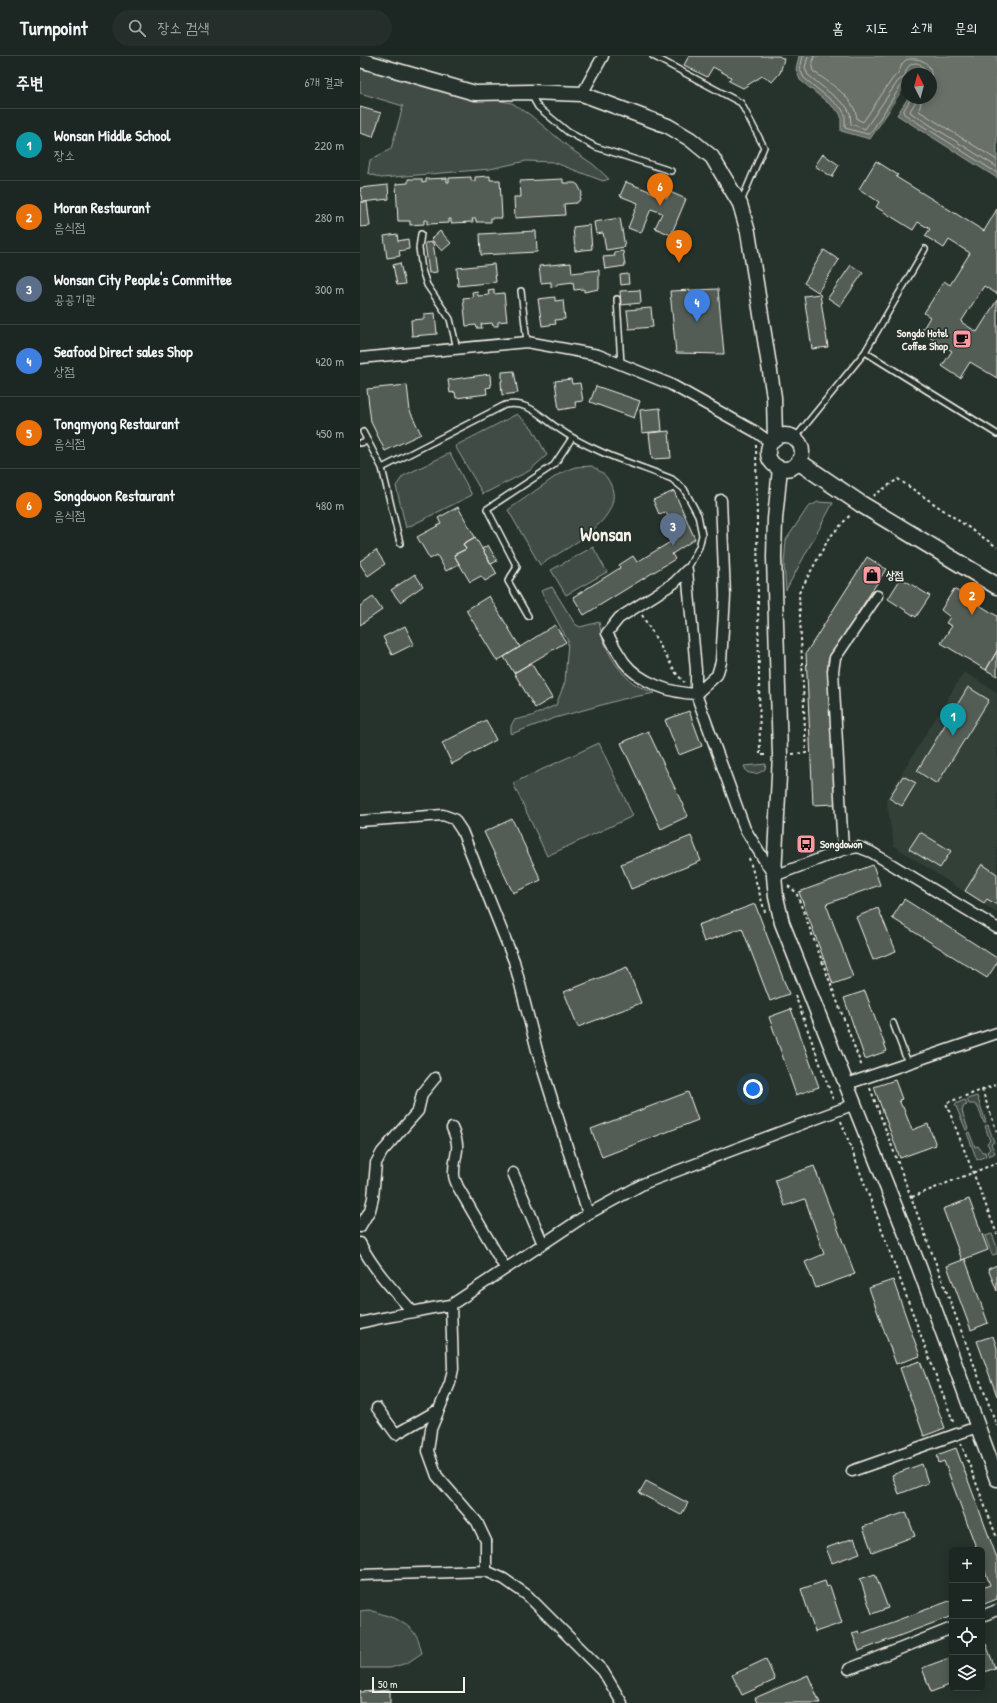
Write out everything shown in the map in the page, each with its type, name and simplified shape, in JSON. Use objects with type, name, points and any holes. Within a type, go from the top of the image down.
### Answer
[{"type":"main road","points":[[360,60],[475,93],[530,92],[582,94],[668,126],[690,139],[712,157],[740,204],[748,232],[774,397],[773,440],[768,448],[769,458],[776,466],[780,468],[790,468],[798,462],[801,458],[801,447],[795,438],[785,435],[773,440]]},
{"type":"main road","points":[[798,462],[861,504],[997,586]]},
{"type":"main road","points":[[780,468],[775,519],[774,557],[780,755],[774,876],[776,897],[782,923],[919,1267],[997,1479]]},
{"type":"street","points":[[582,94],[603,56]]},
{"type":"street","points":[[360,358],[527,342],[598,355],[670,384],[773,440]]},
{"type":"street","points":[[687,570],[674,583],[619,618],[606,633],[624,662],[636,675],[680,693],[696,694],[717,675],[721,662],[725,596],[721,500]]},
{"type":"street","points":[[687,570],[696,670],[696,694],[746,830],[774,876],[843,850],[858,847],[871,852],[997,928]]},
{"type":"street","points":[[843,850],[832,671],[835,658],[877,596]]},
{"type":"street","points":[[360,821],[443,815],[454,819],[462,831],[514,961],[538,1054],[588,1214]]},
{"type":"street","points":[[847,1084],[997,1033]]},
{"type":"street","points":[[360,1227],[370,1210],[373,1198],[376,1163],[382,1152],[418,1111],[422,1094],[435,1078]]},
{"type":"street","points":[[360,1323],[430,1307],[451,1305],[588,1214],[645,1184],[855,1104]]},
{"type":"street","points":[[452,1128],[457,1139],[458,1152],[454,1176],[458,1187],[505,1268]]},
{"type":"street","points":[[513,1173],[543,1244]]},
{"type":"street","points":[[360,1243],[364,1252],[382,1277],[413,1312]]},
{"type":"street","points":[[451,1305],[453,1368],[450,1383],[431,1429],[428,1451],[437,1476],[477,1522],[486,1541],[486,1571]]},
{"type":"street","points":[[377,1408],[396,1434],[438,1410]]},
{"type":"street","points":[[852,1471],[977,1427]]},
{"type":"street","points":[[360,1575],[486,1571],[504,1579],[527,1595],[603,1671],[622,1703]]},
{"type":"street","points":[[985,1615],[997,1610]]},
{"type":"street","points":[[849,1669],[949,1629]]},
{"type":"lane","points":[[653,56],[741,103],[764,147],[740,204]]},
{"type":"lane","points":[[530,92],[538,107],[568,132],[596,147],[672,171]]},
{"type":"lane","points":[[421,234],[419,248],[422,270],[427,285],[450,319],[457,349]]},
{"type":"lane","points":[[795,438],[865,352],[925,249]]},
{"type":"lane","points":[[521,291],[527,342]]},
{"type":"lane","points":[[617,299],[621,364]]},
{"type":"lane","points":[[865,352],[997,434]]},
{"type":"lane","points":[[382,468],[505,405],[516,403],[527,406],[572,438],[672,479],[684,489],[698,515],[702,535],[699,547],[687,570]]},
{"type":"lane","points":[[363,432],[382,468],[400,543]]},
{"type":"lane","points":[[528,616],[508,581],[517,568],[487,509],[554,465],[572,438]]},
{"type":"lane","points":[[360,443],[368,441]]},
{"type":"lane","points":[[893,1024],[908,1063]]},
{"type":"path","points":[[756,432],[760,755],[806,753],[799,593],[830,538],[861,504],[898,480],[997,547]]},
{"type":"path","points":[[644,620],[676,673]]},
{"type":"path","points":[[748,852],[765,912]]},
{"type":"path","points":[[774,876],[796,892],[997,1426]]},
{"type":"path","points":[[794,993],[997,1538]]},
{"type":"path","points":[[997,1084],[946,1103],[997,1234]]},
{"type":"path","points":[[982,1090],[997,1132]]},
{"type":"path","points":[[912,1197],[997,1163]]},
{"type":"shaded area","points":[[360,66],[457,93],[512,103],[529,114],[571,149],[594,165],[609,179],[603,181],[553,162],[526,161],[490,169],[381,178],[368,173],[370,160],[391,149],[403,106],[360,93]]},
{"type":"shaded area","points":[[517,414],[532,428],[547,455],[529,471],[483,494],[455,446]]},
{"type":"shaded area","points":[[450,453],[472,495],[406,528],[396,486],[403,476]]},
{"type":"shaded area","points":[[592,466],[606,476],[613,492],[612,505],[605,518],[580,540],[540,565],[508,510],[559,474],[575,467]]},
{"type":"shaded area","points":[[818,502],[833,503],[786,590],[784,564],[786,540],[808,507]]},
{"type":"shaded area","points":[[593,547],[607,572],[566,595],[551,570]]},
{"type":"shaded area","points":[[552,587],[575,624],[580,627],[599,622],[606,647],[620,670],[634,684],[655,693],[623,699],[555,718],[511,734],[511,726],[514,720],[532,716],[556,705],[565,682],[568,641],[541,591]]},
{"type":"shaded area","points":[[964,672],[997,692],[997,913],[894,846],[886,799]]},
{"type":"shaded area","points":[[599,743],[633,816],[547,856],[513,783]]},
{"type":"shaded area","points":[[766,764],[765,769],[756,774],[747,772],[744,766]]},
{"type":"shaded area","points":[[977,1096],[986,1122],[984,1123],[978,1107],[974,1104],[969,1104],[967,1099]]},
{"type":"shaded area","points":[[965,1100],[967,1105],[964,1106],[962,1111],[968,1129],[966,1130],[955,1104]]},
{"type":"shaded area","points":[[988,1125],[994,1142],[991,1144],[995,1153],[989,1156],[987,1152],[990,1149],[987,1143],[990,1141],[985,1126]]},
{"type":"shaded area","points":[[969,1132],[975,1147],[978,1146],[982,1152],[985,1152],[986,1156],[977,1160],[967,1133]]},
{"type":"shaded area","points":[[992,1234],[997,1247],[997,1254],[992,1255],[985,1236]]},
{"type":"shaded area","points":[[369,1610],[407,1625],[417,1637],[422,1653],[407,1663],[390,1668],[360,1668],[360,1611]]},
{"type":"water","points":[[799,56],[997,56],[997,178],[897,115],[904,104],[937,104],[937,68],[901,68],[901,93],[870,139],[841,131],[841,116],[839,112],[800,80],[796,69]]},
{"type":"pier","points":[[901,93],[901,96],[891,111],[889,110]]},
{"type":"building","points":[[689,56],[779,56],[784,59],[780,73],[772,82],[762,76],[743,88],[729,81],[731,77],[713,67],[707,77],[684,65]]},
{"type":"building","points":[[360,107],[381,113],[373,137],[360,133]]},
{"type":"building","points":[[823,154],[839,165],[832,177],[815,166]]},
{"type":"building","points":[[876,161],[898,175],[896,177],[984,231],[997,209],[997,294],[984,286],[961,322],[977,332],[997,300],[997,378],[970,362],[960,378],[942,366],[952,351],[921,332],[930,317],[924,313],[944,281],[950,285],[970,253],[949,240],[944,248],[925,236],[930,229],[918,222],[913,230],[876,207],[879,202],[859,189]]},
{"type":"building","points":[[490,176],[490,180],[500,180],[502,218],[491,218],[491,222],[476,222],[476,219],[472,219],[473,222],[451,223],[451,219],[449,219],[449,223],[427,224],[427,220],[424,220],[424,224],[410,225],[410,221],[398,221],[396,184],[408,183],[408,179],[422,179],[422,183],[426,182],[426,179],[447,178],[447,182],[449,182],[449,178],[471,177],[471,181],[475,181],[475,177]]},
{"type":"building","points":[[563,179],[563,183],[575,183],[578,185],[582,193],[579,201],[576,203],[564,204],[565,215],[515,218],[514,197],[521,197],[520,181]]},
{"type":"building","points":[[626,182],[667,198],[670,192],[686,199],[671,235],[655,228],[662,213],[651,209],[641,233],[628,228],[638,203],[620,196]]},
{"type":"building","points":[[388,185],[389,199],[362,202],[360,188]]},
{"type":"building","points":[[360,202],[367,202],[370,226],[360,227]]},
{"type":"building","points":[[620,218],[625,247],[606,250],[603,233],[596,234],[594,222]]},
{"type":"building","points":[[590,225],[592,249],[575,251],[573,227]]},
{"type":"building","points":[[440,231],[451,243],[442,251],[431,239]]},
{"type":"building","points":[[536,231],[537,252],[481,255],[480,234]]},
{"type":"building","points":[[397,234],[398,241],[408,239],[409,249],[399,251],[400,256],[387,258],[384,236]]},
{"type":"building","points":[[433,242],[437,272],[429,273],[425,243]]},
{"type":"building","points":[[824,250],[839,260],[818,292],[804,283]]},
{"type":"building","points":[[623,251],[625,266],[605,269],[603,257],[615,256],[614,252]]},
{"type":"building","points":[[400,263],[405,284],[397,285],[393,265]]},
{"type":"building","points":[[571,263],[572,273],[599,270],[599,289],[584,292],[584,289],[574,290],[573,282],[557,284],[557,286],[551,287],[551,282],[541,283],[539,266]]},
{"type":"building","points":[[494,264],[496,282],[458,286],[457,268]]},
{"type":"building","points":[[851,265],[863,273],[840,306],[828,298]]},
{"type":"building","points":[[628,274],[629,284],[621,285],[620,275]]},
{"type":"building","points":[[494,289],[494,294],[504,293],[507,321],[498,322],[498,326],[493,326],[492,323],[481,324],[482,328],[477,328],[476,325],[466,326],[463,298],[473,297],[472,292],[477,291],[478,296],[489,295],[488,290]]},
{"type":"building","points":[[718,289],[724,354],[676,353],[670,291]]},
{"type":"building","points":[[640,290],[641,303],[621,305],[620,291]]},
{"type":"building","points":[[820,294],[828,347],[812,349],[804,296]]},
{"type":"building","points":[[555,297],[555,301],[563,300],[565,319],[555,320],[556,324],[542,326],[538,299]]},
{"type":"building","points":[[651,308],[653,327],[629,329],[627,310]]},
{"type":"building","points":[[435,313],[437,334],[412,336],[411,320],[424,319],[424,314]]},
{"type":"building","points":[[514,371],[518,393],[502,395],[502,372]]},
{"type":"building","points":[[490,374],[491,387],[486,388],[487,394],[456,398],[455,392],[450,393],[448,380]]},
{"type":"building","points":[[571,379],[572,384],[580,383],[583,401],[575,402],[576,407],[559,410],[555,381]]},
{"type":"building","points":[[407,385],[410,411],[421,434],[385,451],[371,422],[367,389]]},
{"type":"building","points":[[596,386],[640,401],[634,418],[590,402]]},
{"type":"building","points":[[660,408],[662,431],[642,433],[640,410]]},
{"type":"building","points":[[669,431],[671,458],[652,459],[649,433]]},
{"type":"building","points":[[674,491],[695,539],[672,554],[675,559],[584,615],[573,597],[620,568],[619,565],[633,556],[637,562],[677,538],[666,512],[659,514],[653,500]]},
{"type":"building","points":[[458,507],[475,537],[463,544],[466,549],[454,555],[459,564],[446,571],[437,555],[430,559],[417,537],[441,524],[438,518]]},
{"type":"building","points":[[475,537],[497,574],[485,581],[481,576],[470,582],[454,555],[466,549],[463,544]]},
{"type":"building","points":[[488,545],[497,561],[491,564],[482,549]]},
{"type":"building","points":[[376,550],[385,564],[368,576],[360,564],[360,561]]},
{"type":"building","points":[[867,557],[886,569],[828,660],[835,804],[813,805],[806,653]]},
{"type":"building","points":[[415,574],[423,586],[400,602],[391,590]]},
{"type":"building","points":[[901,578],[930,596],[916,617],[888,599]]},
{"type":"building","points":[[954,589],[997,616],[997,651],[986,670],[941,643],[952,626],[946,623],[950,617],[941,610]]},
{"type":"building","points":[[489,596],[520,647],[497,661],[466,610]]},
{"type":"building","points":[[373,597],[382,610],[360,625],[360,606]]},
{"type":"building","points":[[555,625],[566,642],[514,673],[504,657]]},
{"type":"building","points":[[405,626],[414,644],[392,655],[383,637]]},
{"type":"building","points":[[997,651],[997,676],[986,670]]},
{"type":"building","points":[[531,663],[552,698],[535,708],[514,673]]},
{"type":"building","points":[[968,687],[989,700],[937,784],[917,771]]},
{"type":"building","points":[[689,711],[702,746],[679,755],[665,720]]},
{"type":"building","points":[[486,720],[496,740],[452,764],[442,743]]},
{"type":"building","points":[[648,731],[688,816],[661,829],[621,743]]},
{"type":"building","points":[[903,776],[916,783],[902,806],[889,798]]},
{"type":"building","points":[[512,819],[541,880],[513,893],[484,832]]},
{"type":"building","points":[[920,832],[951,851],[940,868],[909,849]]},
{"type":"building","points":[[691,836],[701,861],[631,889],[621,864]]},
{"type":"building","points":[[982,864],[997,874],[997,905],[987,899],[984,903],[965,891]]},
{"type":"building","points":[[873,865],[880,885],[826,904],[853,977],[833,984],[799,892]]},
{"type":"building","points":[[904,899],[997,958],[997,963],[987,978],[892,918]]},
{"type":"building","points":[[755,904],[789,994],[770,1001],[742,928],[704,942],[698,925]]},
{"type":"building","points":[[878,908],[896,951],[873,960],[856,917]]},
{"type":"building","points":[[627,967],[641,1003],[578,1027],[564,992]]},
{"type":"building","points":[[865,991],[887,1051],[865,1059],[844,998]]},
{"type":"building","points":[[791,1009],[819,1087],[796,1095],[769,1017]]},
{"type":"building","points":[[895,1080],[902,1099],[899,1100],[912,1130],[928,1124],[936,1145],[900,1158],[874,1087]]},
{"type":"building","points":[[688,1092],[698,1120],[602,1157],[591,1129]]},
{"type":"building","points":[[814,1166],[855,1274],[816,1288],[805,1262],[824,1254],[805,1199],[785,1206],[775,1180]]},
{"type":"building","points":[[969,1199],[988,1250],[962,1260],[943,1209]]},
{"type":"building","points":[[965,1259],[988,1323],[971,1330],[947,1266]]},
{"type":"building","points":[[997,1265],[997,1291],[988,1269]]},
{"type":"building","points":[[893,1280],[920,1356],[896,1364],[869,1288]]},
{"type":"building","points":[[993,1336],[997,1348],[997,1396],[977,1341]]},
{"type":"building","points":[[920,1361],[945,1428],[924,1436],[900,1368]]},
{"type":"building","points":[[956,1448],[997,1558],[997,1599],[985,1604],[985,1587],[990,1585],[985,1571],[985,1547],[976,1547],[944,1461],[939,1463],[937,1455]]},
{"type":"building","points":[[922,1464],[928,1483],[899,1494],[892,1475]]},
{"type":"building","points":[[646,1481],[688,1503],[681,1515],[639,1493]]},
{"type":"building","points":[[906,1512],[915,1536],[872,1552],[863,1527]]},
{"type":"building","points":[[854,1538],[860,1553],[832,1563],[826,1548]]},
{"type":"building","points":[[875,1574],[888,1608],[872,1614],[860,1579]]},
{"type":"building","points":[[825,1581],[827,1587],[830,1586],[842,1623],[815,1632],[801,1589]]},
{"type":"building","points":[[949,1601],[949,1617],[859,1651],[852,1633],[859,1631],[860,1634]]},
{"type":"building","points":[[985,1644],[995,1668],[985,1672],[985,1655]]},
{"type":"building","points":[[949,1658],[949,1685],[931,1692],[922,1668]]},
{"type":"building","points":[[766,1659],[775,1680],[742,1695],[732,1675]]},
{"type":"building","points":[[808,1675],[820,1703],[757,1703],[755,1698]]},
{"type":"building","points":[[360,1690],[361,1692],[390,1690],[390,1703],[360,1703]]},
{"type":"place","name":"Songdowon Restaurant","points":[[660,206]]},
{"type":"place","name":"Tongmyong Restaurant","points":[[679,263]]},
{"type":"place","name":"Seafood Direct sales Shop","points":[[697,322]]},
{"type":"place","name":"Songdo Hotel Coffee Shop","points":[[962,339]]},
{"type":"place","name":"Wonsan City People's Committee","points":[[673,546]]},
{"type":"place","name":"상점","points":[[872,575]]},
{"type":"place","name":"Moran Restaurant","points":[[972,615]]},
{"type":"place","name":"Wonsan Middle School","points":[[953,736]]},
{"type":"place","name":"Songdowon","points":[[806,844]]},
{"type":"district","name":"Wonsan","points":[[606,534]]}]
